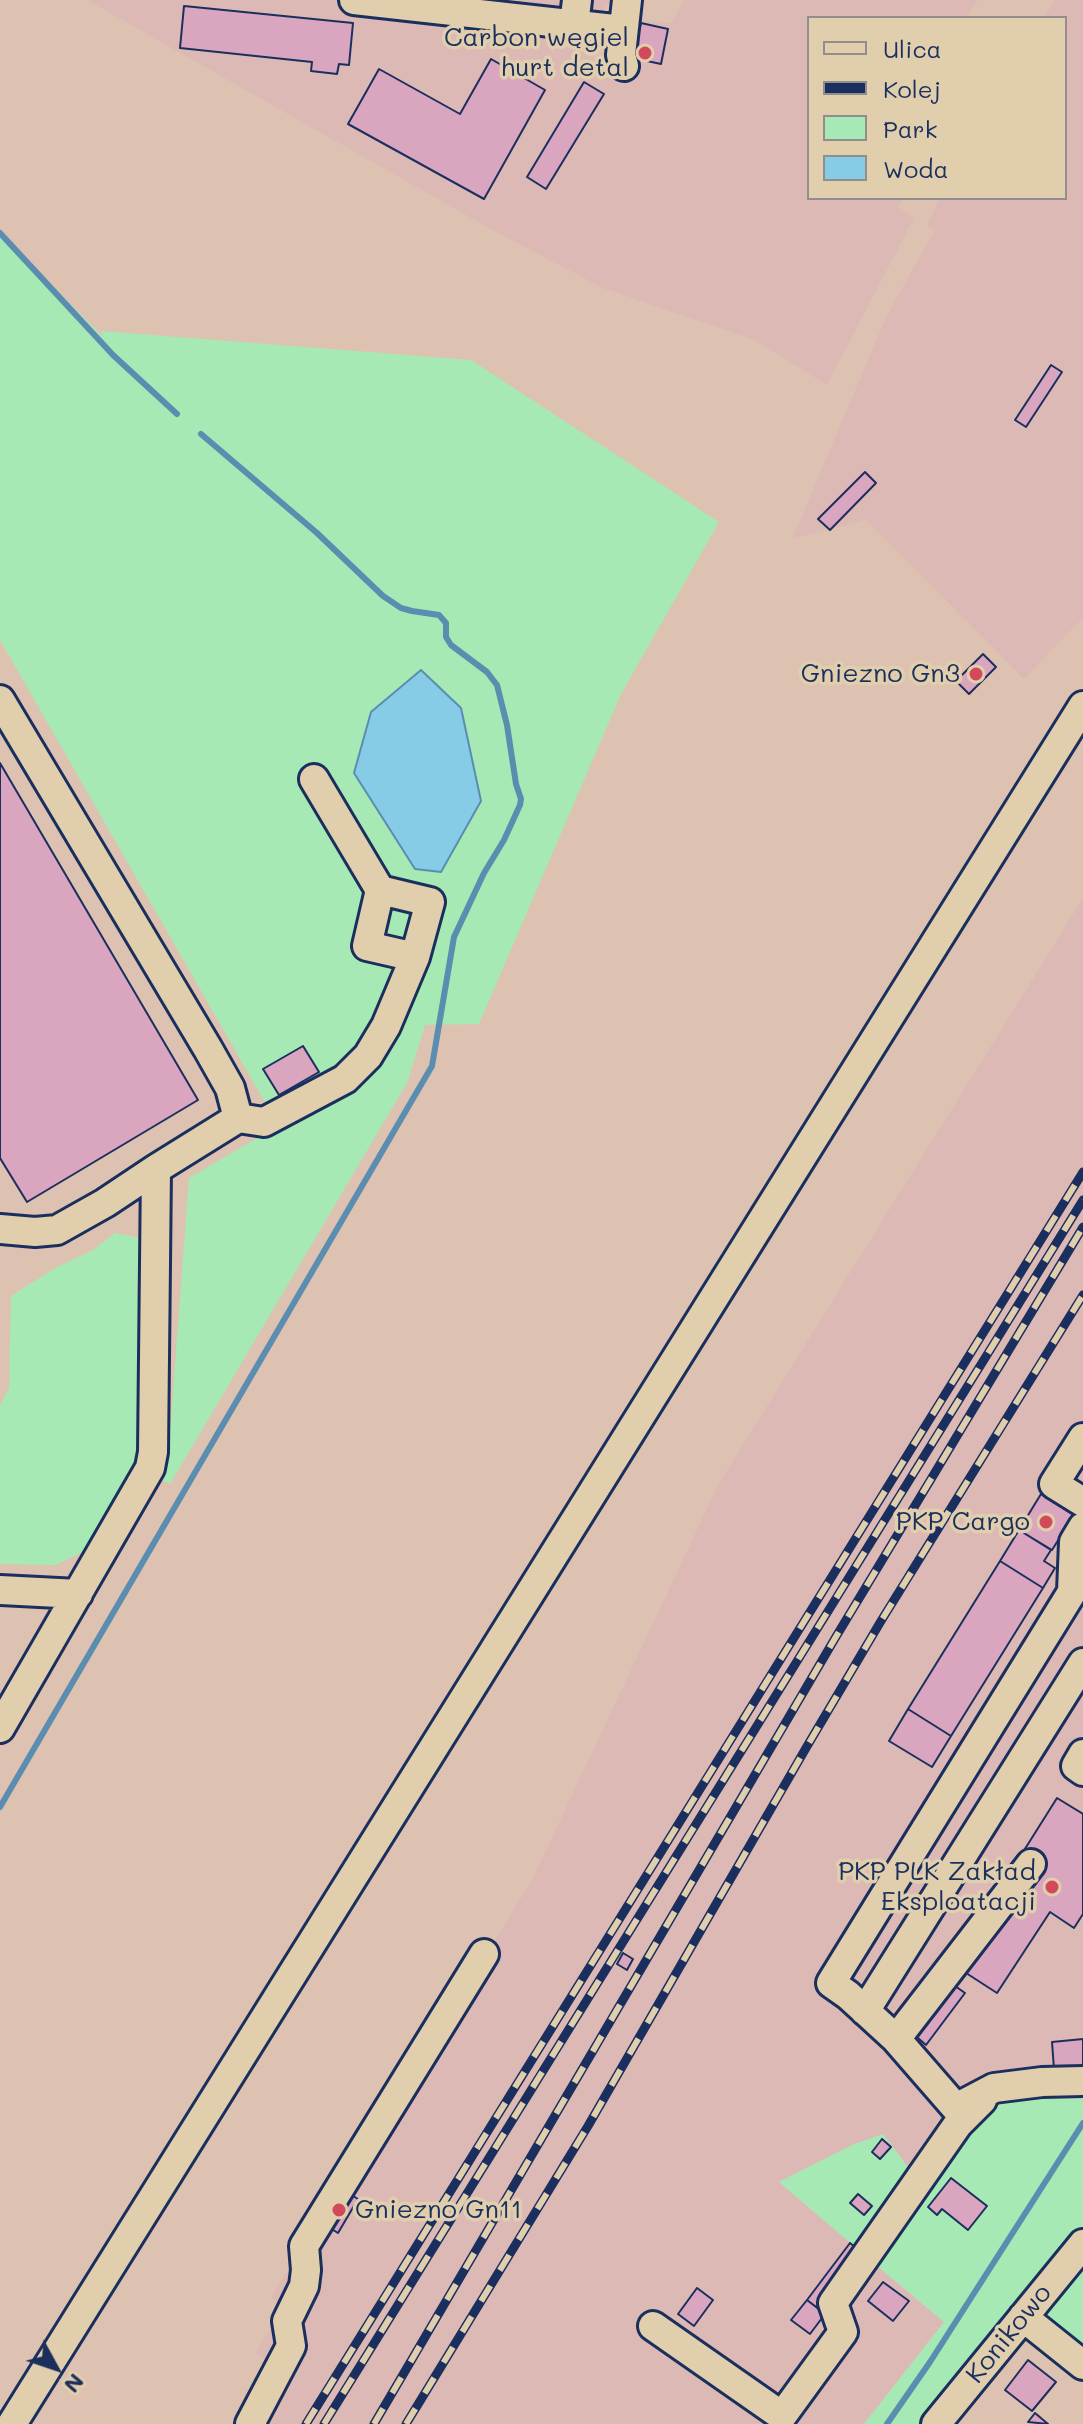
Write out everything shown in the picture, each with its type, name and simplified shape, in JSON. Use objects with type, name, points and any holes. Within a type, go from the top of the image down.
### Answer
[{"type":"street","points":[[354,0],[575,12],[623,30]]},
{"type":"street","points":[[624,66],[621,55],[627,0]]},
{"type":"street","points":[[0,700],[208,1049],[230,1088],[238,1118]]},
{"type":"street","points":[[12,2424],[1083,706]]},
{"type":"street","points":[[314,779],[380,890],[367,946],[415,957]]},
{"type":"street","points":[[0,1229],[57,1230],[238,1118],[264,1122],[345,1079],[368,1056],[386,1026],[415,957],[430,902],[380,890]]},
{"type":"street","points":[[0,1728],[150,1468],[153,1452],[156,1169]]},
{"type":"street","points":[[1083,1438],[1054,1484],[1083,1502]]},
{"type":"street","points":[[1083,1527],[1074,1542],[1072,1592],[831,1983],[896,2039],[956,2108],[994,2088],[1083,2081]]},
{"type":"street","points":[[0,1597],[0,1590],[78,1594]]},
{"type":"street","points":[[865,2011],[1083,1663]]},
{"type":"street","points":[[1083,1754],[1076,1766],[1083,1771]]},
{"type":"street","points":[[896,2039],[1031,1864]]},
{"type":"street","points":[[250,2424],[291,2346],[287,2321],[304,2286],[304,2246],[484,1954]]},
{"type":"street","points":[[653,2326],[782,2416],[843,2332],[833,2303],[958,2124],[994,2088]]},
{"type":"street","name":"Konikowo","points":[[936,2424],[1083,2244]]},
{"type":"street","points":[[1023,2317],[1083,2365]]},
{"type":"shaded area","points":[[87,0],[612,0],[601,13],[594,37],[598,40],[593,62],[607,70],[639,20],[671,23],[684,0],[978,0],[967,16],[807,16],[807,200],[903,200],[898,207],[914,218],[827,385],[754,340],[603,288],[494,231]]},
{"type":"shaded area","points":[[1055,0],[1083,0],[1083,618],[1024,679],[866,520],[792,539],[887,315],[934,231],[927,225],[939,200],[1067,200],[1067,16],[1045,16]]},
{"type":"shaded area","points":[[1083,898],[1083,2075],[987,2084],[995,2106],[977,2115],[922,2184],[780,2183],[944,2322],[864,2424],[242,2424],[275,2366],[255,2353],[285,2306],[271,2297],[531,1882],[719,1483]]},
{"type":"green space","points":[[0,232],[104,338],[101,331],[471,360],[719,522],[621,694],[479,1024],[425,1025],[407,1083],[170,1484],[159,1479],[168,1460],[189,1178],[354,1081],[358,1055],[270,1111],[0,640]]},
{"type":"green space","points":[[115,1233],[140,1238],[137,1294],[140,1303],[151,1310],[140,1460],[84,1551],[56,1565],[0,1564],[0,1406],[9,1388],[11,1296],[55,1268],[93,1250]]},
{"type":"green space","points":[[1083,2098],[1083,2226],[924,2424],[864,2424],[944,2322],[870,2260],[977,2115],[995,2106],[1020,2100]]},
{"type":"green space","points":[[883,2134],[915,2176],[862,2253],[779,2182],[852,2145]]},
{"type":"green space","points":[[1083,2259],[1083,2355],[1047,2324],[1044,2314]]},
{"type":"water","points":[[421,670],[461,708],[481,801],[441,872],[415,869],[354,773],[371,712]]},
{"type":"building","points":[[184,6],[353,23],[349,65],[339,64],[337,74],[311,71],[312,62],[180,48]]},
{"type":"building","points":[[641,23],[668,29],[661,64],[633,58]]},
{"type":"building","points":[[491,59],[545,90],[484,199],[348,124],[379,69],[460,114]]},
{"type":"building","points":[[584,82],[604,94],[546,189],[527,177]]},
{"type":"building","points":[[1051,365],[1062,372],[1026,427],[1015,420]]},
{"type":"building","points":[[865,472],[876,483],[830,530],[818,519]]},
{"type":"building","name":"Gniezno Gn3","points":[[983,654],[996,667],[969,694],[956,681]]},
{"type":"building","points":[[0,763],[198,1100],[27,1202],[0,1158]]},
{"type":"building","points":[[303,1046],[319,1072],[279,1095],[263,1069]]},
{"type":"building","name":"PKP Cargo","points":[[1041,1494],[1074,1515],[1052,1550],[1019,1530]]},
{"type":"building","points":[[1019,1530],[1051,1550],[1044,1561],[1055,1568],[1043,1588],[1000,1561]]},
{"type":"building","points":[[1000,1561],[1043,1588],[951,1736],[908,1709]]},
{"type":"building","points":[[908,1709],[951,1736],[932,1767],[889,1741]]},
{"type":"building","name":"PKP PLK Zakład Eksploatacji","points":[[1057,1798],[1083,1814],[1083,1914],[1074,1928],[1050,1912],[997,1993],[966,1973],[1038,1861],[1023,1852]]},
{"type":"building","points":[[623,1953],[633,1959],[627,1970],[617,1964]]},
{"type":"building","points":[[948,1981],[965,1993],[926,2045],[910,2031]]},
{"type":"building","points":[[1083,2039],[1083,2067],[1054,2069],[1052,2042]]},
{"type":"building","points":[[882,2139],[891,2147],[880,2159],[872,2152]]},
{"type":"building","points":[[951,2178],[987,2206],[968,2230],[942,2209],[937,2215],[928,2207]]},
{"type":"building","name":"Gniezno Gn11","points":[[340,2188],[358,2199],[338,2233],[319,2221]]},
{"type":"building","points":[[858,2194],[872,2206],[864,2215],[850,2203]]},
{"type":"building","points":[[850,2243],[862,2253],[819,2309],[807,2300]]},
{"type":"building","points":[[883,2282],[909,2301],[893,2321],[868,2301]]},
{"type":"building","points":[[697,2288],[713,2300],[694,2326],[678,2314]]},
{"type":"building","points":[[807,2300],[825,2314],[810,2334],[791,2320]]},
{"type":"building","points":[[1028,2360],[1056,2382],[1032,2411],[1005,2390]]},
{"type":"building","points":[[1035,2413],[1048,2424],[1028,2422]]},
{"type":"waterway","points":[[0,233],[113,355],[177,414]]},
{"type":"waterway","points":[[0,1807],[432,1066],[454,937],[484,873],[504,840],[521,799],[497,685],[487,672],[451,645],[446,637],[446,623],[439,615],[401,608],[383,596],[317,533],[201,434]]},
{"type":"waterway","points":[[887,2424],[1083,2123]]},
{"type":"railway","points":[[306,2424],[1083,1172]]},
{"type":"railway","points":[[324,2424],[1083,1200]]},
{"type":"railway","points":[[374,2424],[837,1635],[1083,1227]]},
{"type":"railway","points":[[406,2424],[588,2126],[881,1621],[1083,1295]]},
{"type":"place","name":"Carbon węgiel hurt detal","points":[[645,53]]},
{"type":"place","name":"Gniezno Gn3","points":[[976,674]]},
{"type":"place","name":"PKP Cargo","points":[[1046,1522]]},
{"type":"place","name":"PKP PLK Zakład Eksploatacji","points":[[1052,1887]]},
{"type":"place","name":"Gniezno Gn11","points":[[339,2210]]}]
